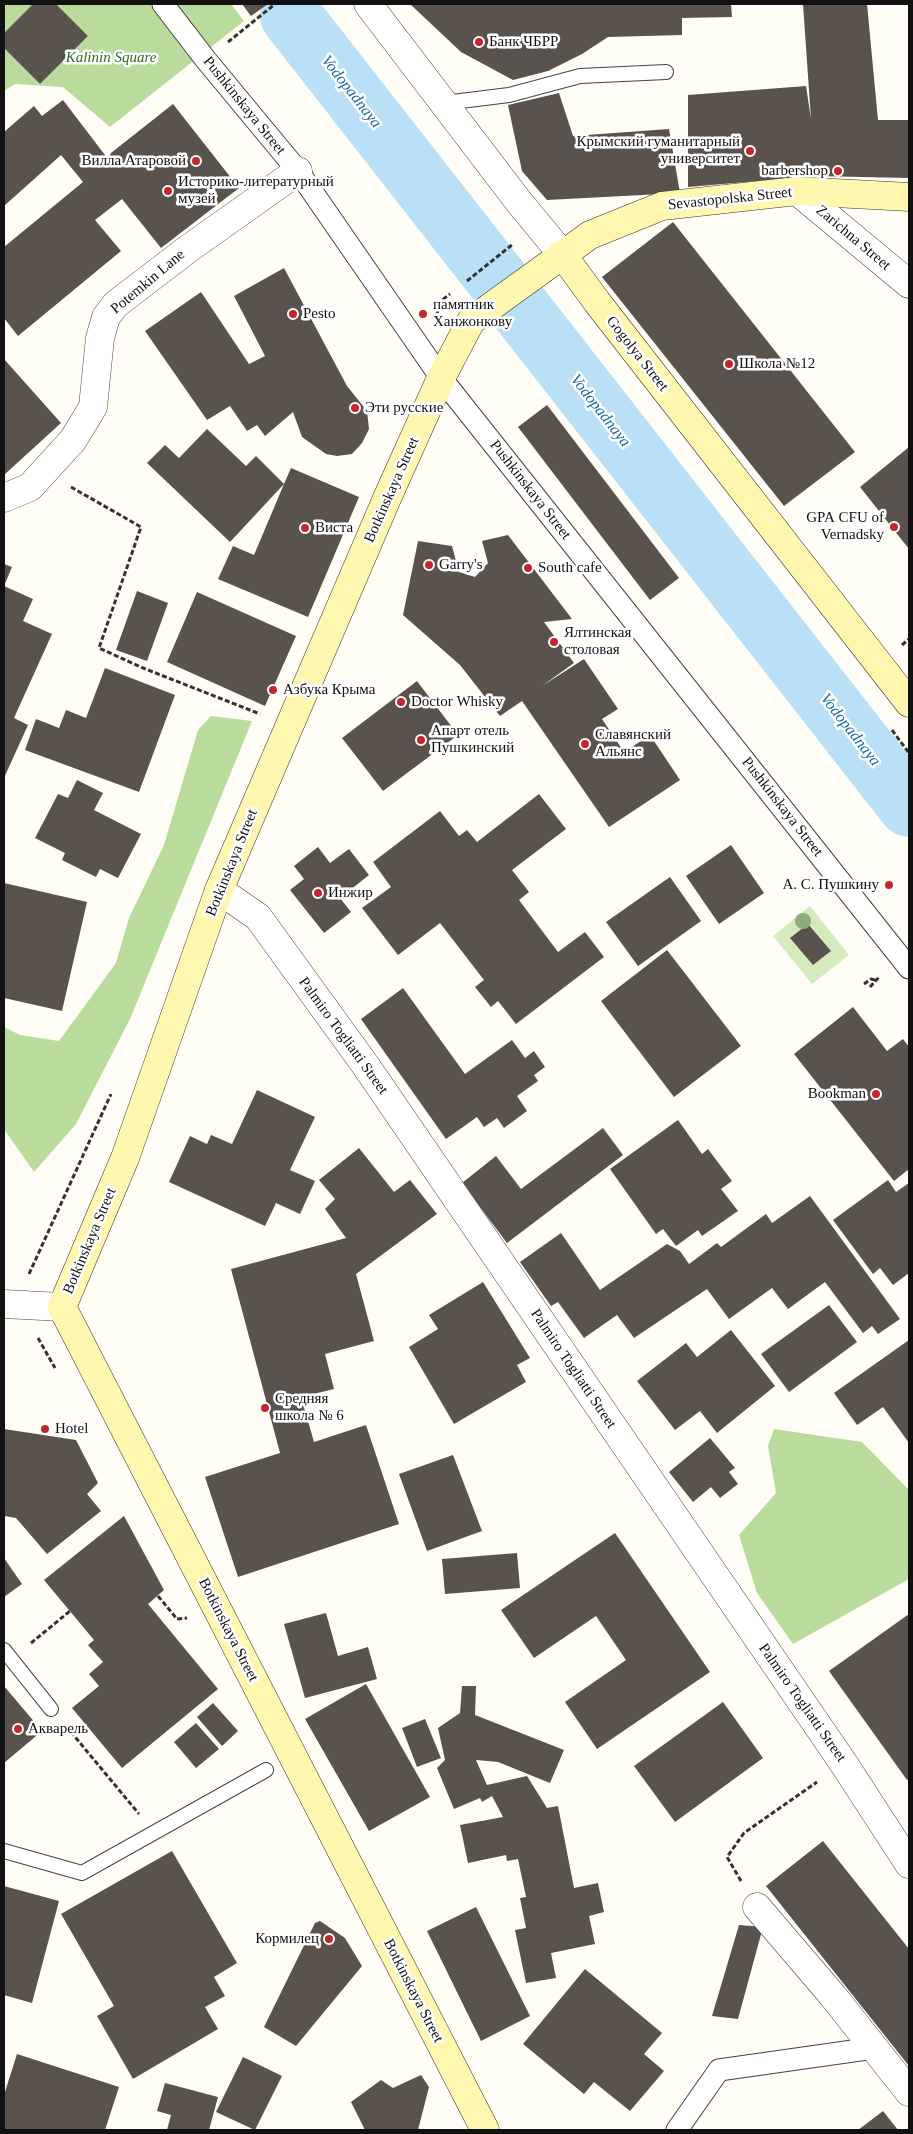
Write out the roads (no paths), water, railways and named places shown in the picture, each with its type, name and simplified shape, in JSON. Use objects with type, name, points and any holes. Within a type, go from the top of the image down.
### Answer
[{"type":"main road","name":"Sevastopolska Street","points":[[471,321],[590,235],[662,206],[797,191],[909,197]]},
{"type":"main road","name":"Gogolya Street","points":[[551,262],[621,333],[909,702]]},
{"type":"main road","name":"Botkinskaya Street","points":[[471,321],[441,378],[219,890],[125,1158],[62,1307],[485,2130]]},
{"type":"street","name":"Pushkinskaya Street","points":[[163,4],[206,60],[298,171],[441,378],[909,968]]},
{"type":"street","name":"Gogolya Street","points":[[368,4],[444,103],[551,262]]},
{"type":"street","name":"Potemkin Lane","points":[[4,498],[30,487],[45,472],[73,440],[93,407],[100,338],[106,317],[116,304],[188,249],[298,171]]},
{"type":"street","name":"Zarichna Street","points":[[797,191],[909,284]]},
{"type":"street","name":"Palmiro Togliatti Street","points":[[219,890],[258,917],[366,1066],[844,1764],[909,1864]]},
{"type":"street","points":[[11,1304],[62,1307]]},
{"type":"street","points":[[757,1907],[833,1996],[909,2092]]},
{"type":"street","points":[[677,2130],[720,2070],[874,2048]]},
{"type":"lane","points":[[444,103],[509,95],[580,76],[666,72]]},
{"type":"lane","points":[[8,1655],[51,1709]]},
{"type":"lane","points":[[4,1851],[82,1873],[266,1770]]},
{"type":"waterway","name":"Vodopadnaya","points":[[291,16],[909,806]]},
{"type":"place","name":"Банк ЧБРР","points":[[479,42]]},
{"type":"place","name":"Крымский гуманитарный университет","points":[[750,151]]},
{"type":"place","name":"Вилла Атаровой","points":[[196,161]]},
{"type":"place","name":"barbershop","points":[[838,171]]},
{"type":"place","name":"Историко-литературный музей","points":[[168,191]]},
{"type":"place","name":"Pesto","points":[[293,314]]},
{"type":"place","name":"памятник Ханжонкову","points":[[423,314]]},
{"type":"place","name":"Школа №12","points":[[729,364]]},
{"type":"place","name":"Эти русские","points":[[355,408]]},
{"type":"place","name":"GPA CFU of Vernadsky","points":[[894,527]]},
{"type":"place","name":"Виста","points":[[305,528]]},
{"type":"place","name":"Garry's","points":[[429,565]]},
{"type":"place","name":"South cafe","points":[[528,568]]},
{"type":"place","name":"Ялтинская столовая","points":[[554,642]]},
{"type":"place","name":"Азбука Крыма","points":[[273,690]]},
{"type":"place","name":"Doctor Whisky","points":[[401,702]]},
{"type":"place","name":"Апарт отель Пушкинский","points":[[421,740]]},
{"type":"place","name":"Славянский Альянс","points":[[585,744]]},
{"type":"place","name":"А. С. Пушкину","points":[[889,885]]},
{"type":"place","name":"Инжир","points":[[318,893]]},
{"type":"place","name":"Bookman","points":[[876,1094]]},
{"type":"place","name":"Средняя школа № 6","points":[[265,1408]]},
{"type":"place","name":"Hotel","points":[[45,1429]]},
{"type":"place","name":"Акварель","points":[[18,1729]]},
{"type":"place","name":"Кормилец","points":[[329,1939]]},
{"type":"park label","name":"Kalinin Square","points":[[111,58]]}]
